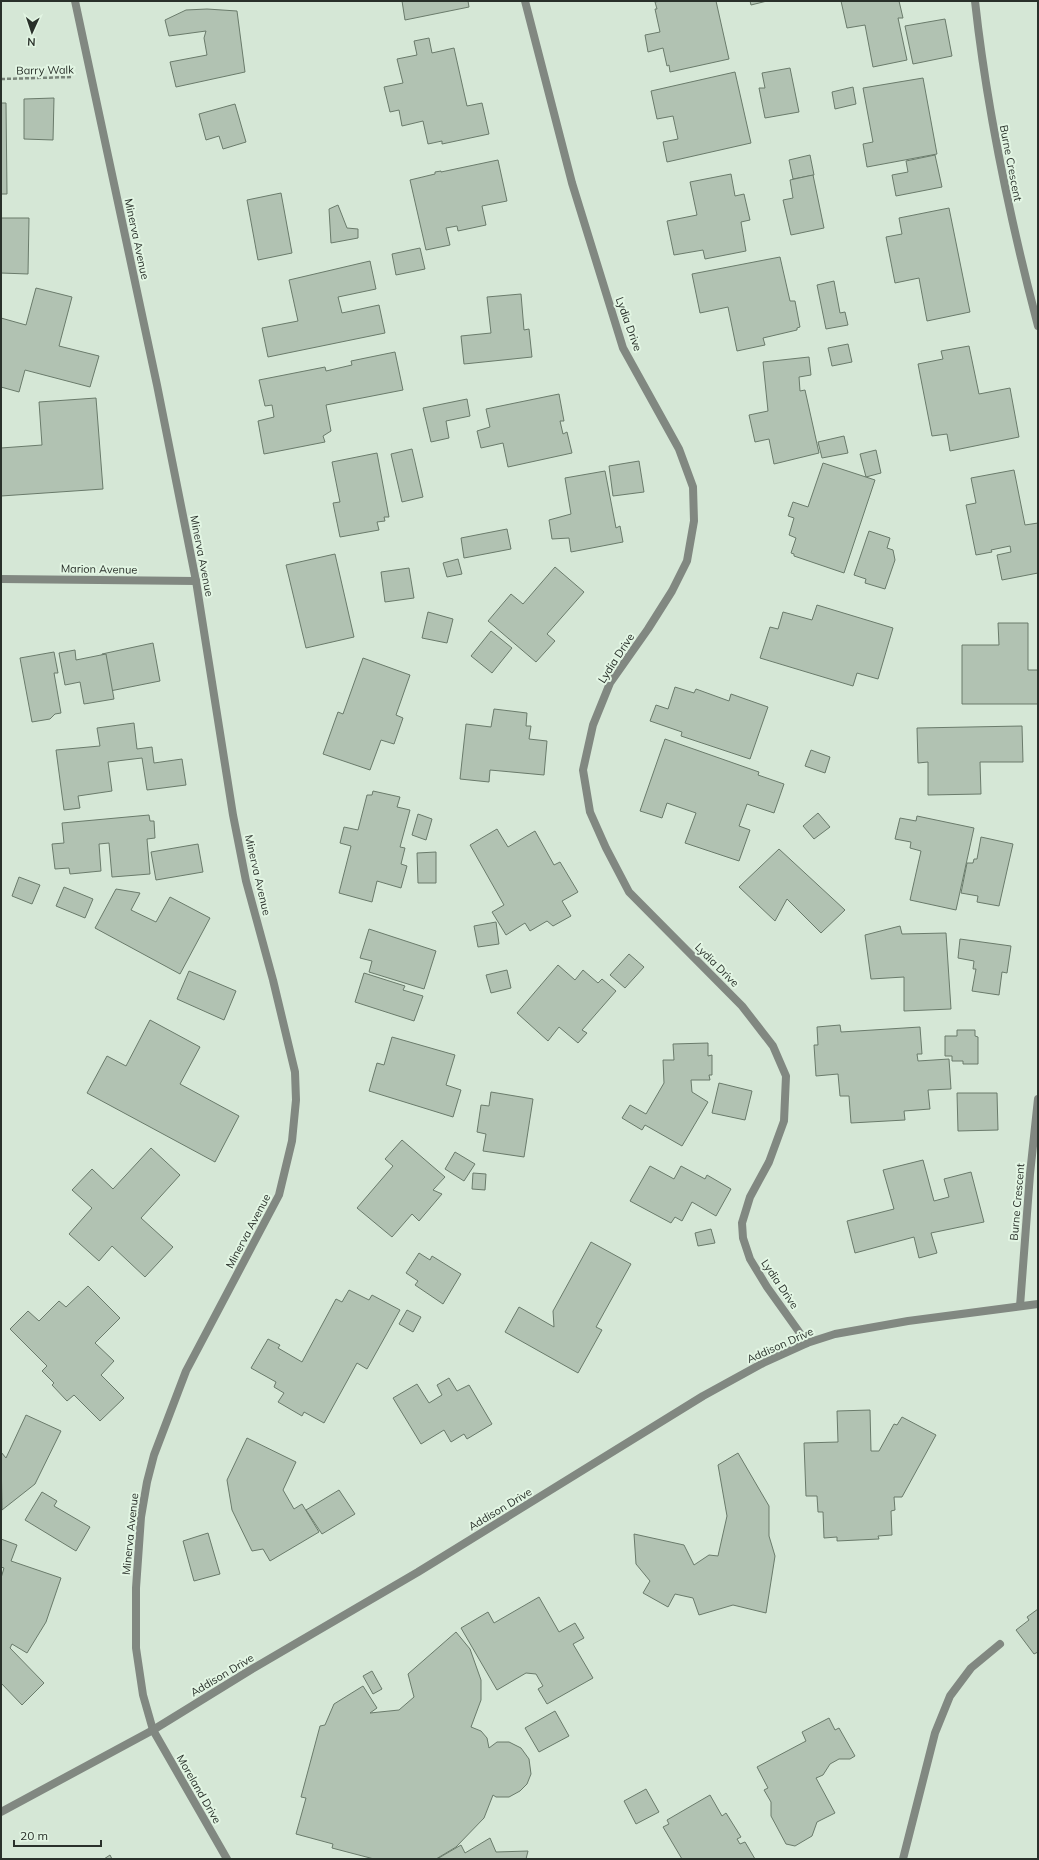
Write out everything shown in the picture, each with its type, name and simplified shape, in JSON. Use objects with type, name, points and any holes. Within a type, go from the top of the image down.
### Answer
[{"type":"street","name":"Minerva Avenue","points":[[75,1],[90,77],[159,392],[196,581],[234,822],[246,881],[295,1072],[296,1100],[292,1141],[279,1195],[186,1372],[154,1455],[146,1482],[141,1517],[136,1588],[136,1648],[143,1695],[153,1730]]},
{"type":"street","name":"Lydia Drive","points":[[525,1],[572,183],[623,348],[679,449],[693,487],[694,521],[687,561],[672,591],[648,629],[610,683],[593,725],[584,770],[590,812],[606,848],[629,892],[742,1006],[773,1046],[786,1076],[784,1121],[769,1162],[750,1197],[742,1224],[743,1238],[750,1259],[766,1287],[807,1343]]},
{"type":"street","name":"Burne Crescent","points":[[975,1],[992,128],[1015,238],[1038,326]]},
{"type":"street","name":"Marion Avenue","points":[[1,579],[196,581]]},
{"type":"street","name":"Burne Crescent","points":[[1020,1306],[1038,1099]]},
{"type":"street","name":"Addison Drive","points":[[1,1812],[153,1730],[252,1669],[424,1568],[703,1396],[765,1362],[807,1343],[850,1331],[1038,1304]]},
{"type":"street","points":[[903,1859],[935,1733],[950,1696],[971,1668],[1000,1644]]},
{"type":"street","name":"Moreland Drive","points":[[153,1730],[227,1859]]},
{"type":"path","name":"Barry Walk","points":[[1,79],[90,77]]},
{"type":"building","points":[[402,1],[468,1],[469,7],[405,20]]},
{"type":"building","points":[[716,1],[729,59],[670,72],[663,48],[648,52],[645,35],[660,32],[655,2]]},
{"type":"building","points":[[750,1],[767,1],[751,5]]},
{"type":"building","points":[[841,1],[899,1],[903,18],[898,18],[907,60],[873,67],[865,25],[847,28]]},
{"type":"building","points":[[207,9],[237,11],[245,72],[176,87],[170,62],[207,55],[204,38],[206,31],[169,36],[165,20],[186,10]]},
{"type":"building","points":[[945,19],[952,56],[913,64],[905,26]]},
{"type":"building","points":[[429,38],[432,53],[454,48],[467,106],[482,103],[489,134],[442,144],[442,141],[428,144],[423,121],[402,126],[399,110],[390,112],[384,87],[403,83],[397,59],[417,55],[414,41]]},
{"type":"building","points":[[790,68],[799,112],[765,118],[759,88],[765,88],[762,73]]},
{"type":"building","points":[[735,72],[751,143],[667,162],[663,142],[678,139],[673,116],[657,119],[651,91]]},
{"type":"building","points":[[923,78],[937,154],[867,167],[863,144],[873,142],[863,88]]},
{"type":"building","points":[[853,87],[856,104],[835,109],[832,92]]},
{"type":"building","points":[[54,98],[53,140],[24,139],[24,99]]},
{"type":"building","points":[[1,103],[6,103],[7,194],[1,194]]},
{"type":"building","points":[[235,104],[246,142],[223,149],[219,136],[206,140],[199,114]]},
{"type":"building","points":[[810,155],[814,175],[793,179],[789,160]]},
{"type":"building","points":[[935,155],[942,187],[896,196],[892,175],[908,172],[906,161]]},
{"type":"building","points":[[498,160],[507,201],[482,206],[486,225],[458,231],[457,226],[446,228],[450,245],[426,250],[410,180],[435,174],[435,172]]},
{"type":"building","points":[[731,174],[735,196],[744,194],[750,220],[741,222],[746,251],[705,259],[703,250],[674,255],[667,221],[697,215],[690,182]]},
{"type":"building","points":[[813,175],[824,228],[791,235],[783,200],[793,198],[790,180]]},
{"type":"building","points":[[281,193],[292,253],[258,260],[247,200]]},
{"type":"building","points":[[338,205],[347,228],[358,229],[358,238],[331,243],[329,209]]},
{"type":"building","points":[[949,208],[970,312],[927,321],[919,278],[895,283],[886,237],[902,234],[899,218]]},
{"type":"building","points":[[1,218],[29,218],[28,274],[1,273]]},
{"type":"building","points":[[420,248],[425,269],[396,275],[392,254]]},
{"type":"building","points":[[780,257],[790,301],[795,301],[800,327],[797,328],[797,330],[763,338],[765,345],[737,351],[728,307],[700,313],[692,274]]},
{"type":"building","points":[[370,261],[376,289],[338,297],[342,313],[379,305],[385,333],[268,357],[262,328],[298,321],[289,280]]},
{"type":"building","points":[[834,281],[840,313],[845,312],[848,325],[826,329],[817,285]]},
{"type":"building","points":[[36,288],[72,297],[59,346],[99,356],[90,387],[25,370],[19,392],[1,387],[1,318],[26,325]]},
{"type":"building","points":[[521,294],[524,330],[529,329],[532,357],[464,364],[461,336],[491,333],[487,297]]},
{"type":"building","points":[[848,344],[852,362],[832,366],[828,348]]},
{"type":"building","points":[[969,346],[979,394],[1010,388],[1019,437],[950,451],[947,434],[932,436],[918,364],[943,359],[941,351]]},
{"type":"building","points":[[395,352],[403,390],[326,405],[331,431],[323,436],[325,442],[264,454],[258,421],[274,417],[272,405],[265,406],[259,380],[325,367],[326,371],[352,365],[351,361]]},
{"type":"building","points":[[809,357],[811,375],[799,377],[800,391],[805,390],[819,453],[774,464],[769,439],[755,442],[749,415],[768,411],[763,362]]},
{"type":"building","points":[[559,394],[564,421],[560,421],[563,434],[567,432],[572,453],[508,467],[503,443],[481,448],[477,431],[490,427],[486,409]]},
{"type":"building","points":[[96,398],[103,489],[1,496],[1,448],[42,445],[39,402]]},
{"type":"building","points":[[467,399],[470,416],[446,421],[449,438],[431,442],[423,408]]},
{"type":"building","points":[[844,436],[848,453],[822,458],[818,442]]},
{"type":"building","points":[[412,449],[423,497],[402,502],[391,454]]},
{"type":"building","points":[[876,450],[881,473],[866,477],[860,454]]},
{"type":"building","points":[[377,453],[389,517],[384,517],[385,521],[377,522],[379,530],[340,537],[333,503],[340,502],[332,462]]},
{"type":"building","points":[[639,461],[644,492],[613,496],[609,466]]},
{"type":"building","points":[[823,463],[875,480],[844,573],[794,556],[794,554],[791,553],[796,538],[789,535],[794,518],[788,516],[793,502],[808,507]]},
{"type":"building","points":[[1014,470],[1025,525],[1038,523],[1038,573],[1002,580],[997,555],[1011,552],[1010,546],[976,555],[966,505],[976,503],[971,478]]},
{"type":"building","points":[[605,471],[616,528],[620,526],[623,542],[571,552],[569,538],[552,539],[549,520],[571,514],[565,478]]},
{"type":"building","points":[[507,529],[511,549],[464,558],[461,538]]},
{"type":"building","points":[[869,531],[890,538],[887,548],[893,550],[895,560],[885,589],[865,583],[866,579],[854,575]]},
{"type":"building","points":[[335,554],[354,637],[306,648],[286,565]]},
{"type":"building","points":[[458,559],[462,574],[447,577],[443,563]]},
{"type":"building","points":[[555,567],[584,592],[547,634],[555,641],[536,662],[488,621],[511,594],[523,604]]},
{"type":"building","points":[[409,568],[414,598],[385,602],[381,572]]},
{"type":"building","points":[[817,605],[893,628],[878,679],[857,673],[853,686],[760,658],[770,627],[778,629],[783,612],[812,620]]},
{"type":"building","points":[[428,612],[453,619],[447,643],[422,638]]},
{"type":"building","points":[[998,623],[1028,623],[1028,670],[1038,670],[1038,704],[962,704],[962,645],[999,645]]},
{"type":"building","points":[[491,631],[512,648],[492,673],[471,656]]},
{"type":"building","points":[[153,643],[160,681],[110,691],[102,654]]},
{"type":"building","points":[[75,650],[76,660],[106,654],[114,699],[84,704],[80,682],[65,685],[59,653]]},
{"type":"building","points":[[54,652],[58,673],[54,673],[61,713],[55,714],[50,719],[32,722],[20,658]]},
{"type":"building","points":[[363,658],[410,675],[396,715],[403,718],[394,744],[381,740],[370,770],[323,754],[338,712],[343,714]]},
{"type":"building","points":[[675,687],[694,693],[696,689],[729,701],[731,694],[768,707],[750,759],[681,736],[682,732],[650,721],[656,705],[668,709]]},
{"type":"building","points":[[494,709],[527,713],[526,726],[531,726],[529,739],[547,741],[544,775],[490,770],[489,782],[460,779],[466,724],[491,727]]},
{"type":"building","points":[[134,723],[137,749],[152,747],[154,763],[182,759],[186,785],[147,790],[142,758],[108,762],[112,791],[78,796],[80,808],[64,810],[56,750],[100,746],[97,728]]},
{"type":"building","points":[[1022,726],[1023,762],[980,762],[981,794],[928,795],[928,762],[918,763],[917,728]]},
{"type":"building","points":[[665,739],[759,772],[758,775],[784,784],[774,813],[747,804],[739,826],[750,830],[739,861],[685,843],[696,813],[667,803],[662,818],[640,811]]},
{"type":"building","points":[[811,750],[830,757],[825,773],[805,766]]},
{"type":"building","points":[[373,791],[400,797],[397,807],[410,810],[400,847],[405,848],[401,864],[407,866],[401,888],[377,881],[372,902],[339,893],[351,846],[340,843],[344,827],[358,830],[367,795],[372,795]]},
{"type":"building","points":[[818,813],[830,827],[814,839],[803,826]]},
{"type":"building","points":[[418,814],[432,819],[426,840],[412,835]]},
{"type":"building","points":[[149,815],[150,821],[154,821],[155,838],[147,839],[150,874],[112,877],[109,843],[99,844],[101,871],[70,874],[69,868],[55,869],[52,844],[64,843],[62,823]]},
{"type":"building","points":[[917,816],[974,828],[956,910],[910,900],[921,851],[910,848],[911,842],[895,839],[900,818],[916,821]]},
{"type":"building","points":[[497,829],[508,847],[535,831],[554,865],[560,862],[578,892],[562,901],[571,916],[553,926],[547,921],[530,931],[525,923],[506,935],[492,912],[504,905],[470,845]]},
{"type":"building","points":[[981,837],[1013,844],[999,906],[977,902],[978,896],[961,893],[967,863],[973,863],[974,859],[977,859]]},
{"type":"building","points":[[198,844],[203,872],[156,880],[151,852]]},
{"type":"building","points":[[779,849],[845,910],[821,933],[787,899],[775,921],[739,887]]},
{"type":"building","points":[[436,852],[436,883],[418,883],[417,853]]},
{"type":"building","points":[[19,877],[40,885],[32,904],[12,896]]},
{"type":"building","points":[[64,887],[93,899],[85,918],[56,906]]},
{"type":"building","points":[[116,889],[140,893],[131,910],[156,922],[170,897],[210,918],[180,974],[95,928]]},
{"type":"building","points":[[496,922],[499,944],[478,947],[474,926]]},
{"type":"building","points":[[900,926],[902,934],[946,933],[951,1009],[904,1011],[904,977],[871,979],[865,935]]},
{"type":"building","points":[[369,929],[436,951],[424,989],[369,972],[372,961],[360,958]]},
{"type":"building","points":[[960,939],[1011,946],[1007,973],[1002,972],[999,995],[972,991],[976,969],[973,969],[974,961],[958,958]]},
{"type":"building","points":[[629,954],[644,967],[625,988],[610,975]]},
{"type":"building","points":[[558,965],[575,980],[583,970],[598,983],[602,979],[616,991],[582,1030],[587,1033],[578,1043],[559,1027],[548,1041],[517,1013]]},
{"type":"building","points":[[507,970],[511,988],[491,993],[486,975]]},
{"type":"building","points":[[189,971],[236,991],[224,1020],[177,999]]},
{"type":"building","points":[[364,973],[405,986],[403,990],[423,996],[414,1021],[355,1002]]},
{"type":"building","points":[[150,1020],[200,1047],[180,1084],[239,1116],[215,1162],[87,1093],[107,1056],[126,1066]]},
{"type":"building","points":[[840,1025],[841,1032],[920,1027],[922,1054],[917,1054],[918,1061],[949,1059],[951,1089],[928,1090],[930,1109],[904,1111],[905,1120],[851,1123],[849,1096],[840,1096],[838,1074],[816,1076],[814,1045],[818,1045],[817,1027]]},
{"type":"building","points":[[957,1030],[975,1030],[975,1036],[978,1037],[978,1064],[963,1064],[963,1061],[952,1061],[952,1056],[945,1056],[945,1036],[957,1036]]},
{"type":"building","points":[[392,1037],[455,1055],[446,1085],[461,1090],[453,1117],[369,1091],[377,1063],[384,1065]]},
{"type":"building","points":[[708,1043],[708,1056],[712,1055],[712,1075],[709,1075],[710,1080],[691,1080],[692,1092],[708,1102],[682,1146],[645,1125],[642,1130],[622,1118],[630,1105],[646,1114],[664,1083],[663,1060],[674,1060],[673,1044]]},
{"type":"building","points":[[719,1083],[752,1091],[745,1120],[712,1113]]},
{"type":"building","points":[[491,1092],[533,1099],[524,1157],[483,1151],[486,1134],[477,1132],[481,1105],[489,1106]]},
{"type":"building","points":[[957,1093],[997,1093],[998,1130],[958,1131]]},
{"type":"building","points":[[402,1140],[445,1177],[433,1190],[442,1194],[419,1221],[412,1214],[392,1237],[357,1208],[393,1166],[385,1159]]},
{"type":"building","points":[[151,1148],[180,1175],[141,1218],[173,1247],[145,1277],[112,1246],[99,1261],[69,1234],[92,1208],[72,1190],[92,1169],[113,1189]]},
{"type":"building","points":[[455,1152],[475,1164],[464,1181],[445,1169]]},
{"type":"building","points":[[923,1160],[934,1201],[949,1197],[944,1179],[971,1172],[984,1222],[931,1233],[937,1253],[919,1258],[914,1237],[855,1253],[847,1221],[894,1209],[883,1170]]},
{"type":"building","points":[[650,1166],[674,1179],[681,1166],[705,1179],[707,1175],[731,1189],[716,1216],[692,1202],[682,1221],[675,1217],[671,1223],[630,1201]]},
{"type":"building","points":[[473,1173],[486,1174],[485,1190],[472,1189]]},
{"type":"building","points":[[711,1229],[715,1243],[698,1246],[695,1233]]},
{"type":"building","points":[[591,1242],[631,1264],[596,1327],[602,1330],[578,1373],[505,1332],[519,1307],[554,1327],[553,1311]]},
{"type":"building","points":[[419,1253],[430,1260],[432,1256],[461,1274],[443,1304],[415,1285],[418,1281],[406,1273]]},
{"type":"building","points":[[88,1286],[120,1318],[95,1343],[114,1361],[101,1375],[124,1398],[100,1421],[74,1395],[67,1401],[52,1385],[54,1383],[42,1371],[47,1366],[10,1329],[28,1311],[39,1321],[59,1301],[66,1307]]},
{"type":"building","points":[[349,1290],[369,1300],[372,1295],[400,1310],[367,1369],[357,1363],[324,1423],[304,1412],[302,1416],[278,1402],[284,1393],[274,1387],[276,1382],[251,1368],[268,1339],[280,1345],[278,1348],[302,1362],[336,1299],[342,1302]]},
{"type":"building","points":[[407,1310],[421,1317],[413,1332],[399,1324]]},
{"type":"building","points":[[449,1378],[457,1391],[469,1385],[492,1424],[467,1439],[464,1434],[451,1442],[444,1430],[421,1444],[393,1398],[417,1384],[429,1403],[442,1395],[437,1385]]},
{"type":"building","points":[[870,1410],[871,1451],[879,1451],[894,1424],[897,1425],[902,1417],[936,1435],[902,1497],[894,1497],[895,1510],[891,1511],[892,1535],[878,1536],[879,1539],[837,1541],[837,1537],[824,1538],[823,1512],[818,1512],[817,1496],[806,1496],[804,1443],[838,1442],[837,1411]]},
{"type":"building","points":[[26,1415],[61,1431],[35,1484],[2,1510],[1,1452],[6,1458]]},
{"type":"building","points":[[247,1438],[296,1462],[283,1490],[294,1509],[302,1504],[319,1532],[270,1561],[263,1549],[252,1551],[232,1510],[227,1480]]},
{"type":"building","points":[[738,1453],[769,1506],[769,1536],[775,1556],[766,1613],[733,1605],[699,1615],[693,1598],[675,1594],[668,1607],[643,1593],[650,1581],[636,1564],[634,1534],[684,1545],[694,1565],[709,1555],[718,1556],[727,1516],[718,1465]]},
{"type":"building","points":[[339,1490],[355,1514],[322,1534],[306,1510]]},
{"type":"building","points":[[42,1492],[57,1501],[54,1506],[90,1527],[76,1551],[25,1520]]},
{"type":"building","points":[[208,1533],[220,1574],[194,1581],[183,1541]]},
{"type":"building","points":[[1,1539],[17,1545],[11,1561],[61,1578],[46,1622],[27,1653],[12,1644],[10,1648],[44,1683],[22,1705],[1,1683],[1,1578],[4,1568],[1,1567]]},
{"type":"building","points":[[539,1597],[559,1632],[575,1623],[584,1638],[573,1644],[593,1678],[547,1704],[538,1689],[543,1686],[536,1674],[526,1673],[497,1690],[461,1628],[488,1612],[494,1623]]},
{"type":"building","points":[[1038,1609],[1038,1652],[1034,1654],[1016,1630],[1029,1620],[1027,1617]]},
{"type":"building","points":[[456,1632],[470,1649],[481,1680],[481,1700],[471,1727],[481,1731],[487,1738],[489,1748],[497,1742],[509,1742],[521,1748],[529,1759],[531,1774],[527,1784],[520,1791],[509,1797],[496,1797],[493,1795],[484,1818],[456,1847],[436,1859],[374,1859],[332,1848],[333,1844],[296,1834],[306,1798],[301,1797],[320,1726],[325,1725],[334,1704],[363,1686],[377,1708],[370,1713],[399,1710],[414,1697],[408,1674]]},
{"type":"building","points":[[372,1671],[382,1689],[373,1694],[363,1676]]},
{"type":"building","points":[[555,1711],[569,1736],[539,1752],[525,1728]]},
{"type":"building","points":[[829,1718],[835,1730],[839,1728],[855,1756],[850,1759],[839,1759],[830,1764],[823,1775],[816,1778],[835,1813],[817,1822],[812,1836],[795,1846],[786,1844],[771,1816],[771,1802],[764,1790],[768,1788],[757,1767],[806,1741],[802,1732]]},
{"type":"building","points":[[646,1789],[659,1812],[636,1824],[624,1801]]},
{"type":"building","points":[[710,1795],[722,1816],[726,1813],[741,1837],[737,1839],[740,1844],[745,1842],[755,1859],[682,1859],[663,1827],[669,1824],[667,1820]]},
{"type":"building","points":[[490,1838],[496,1852],[528,1851],[526,1859],[437,1859],[461,1845],[465,1853]]},
{"type":"building","points":[[110,1855],[112,1859],[104,1859]]}]
